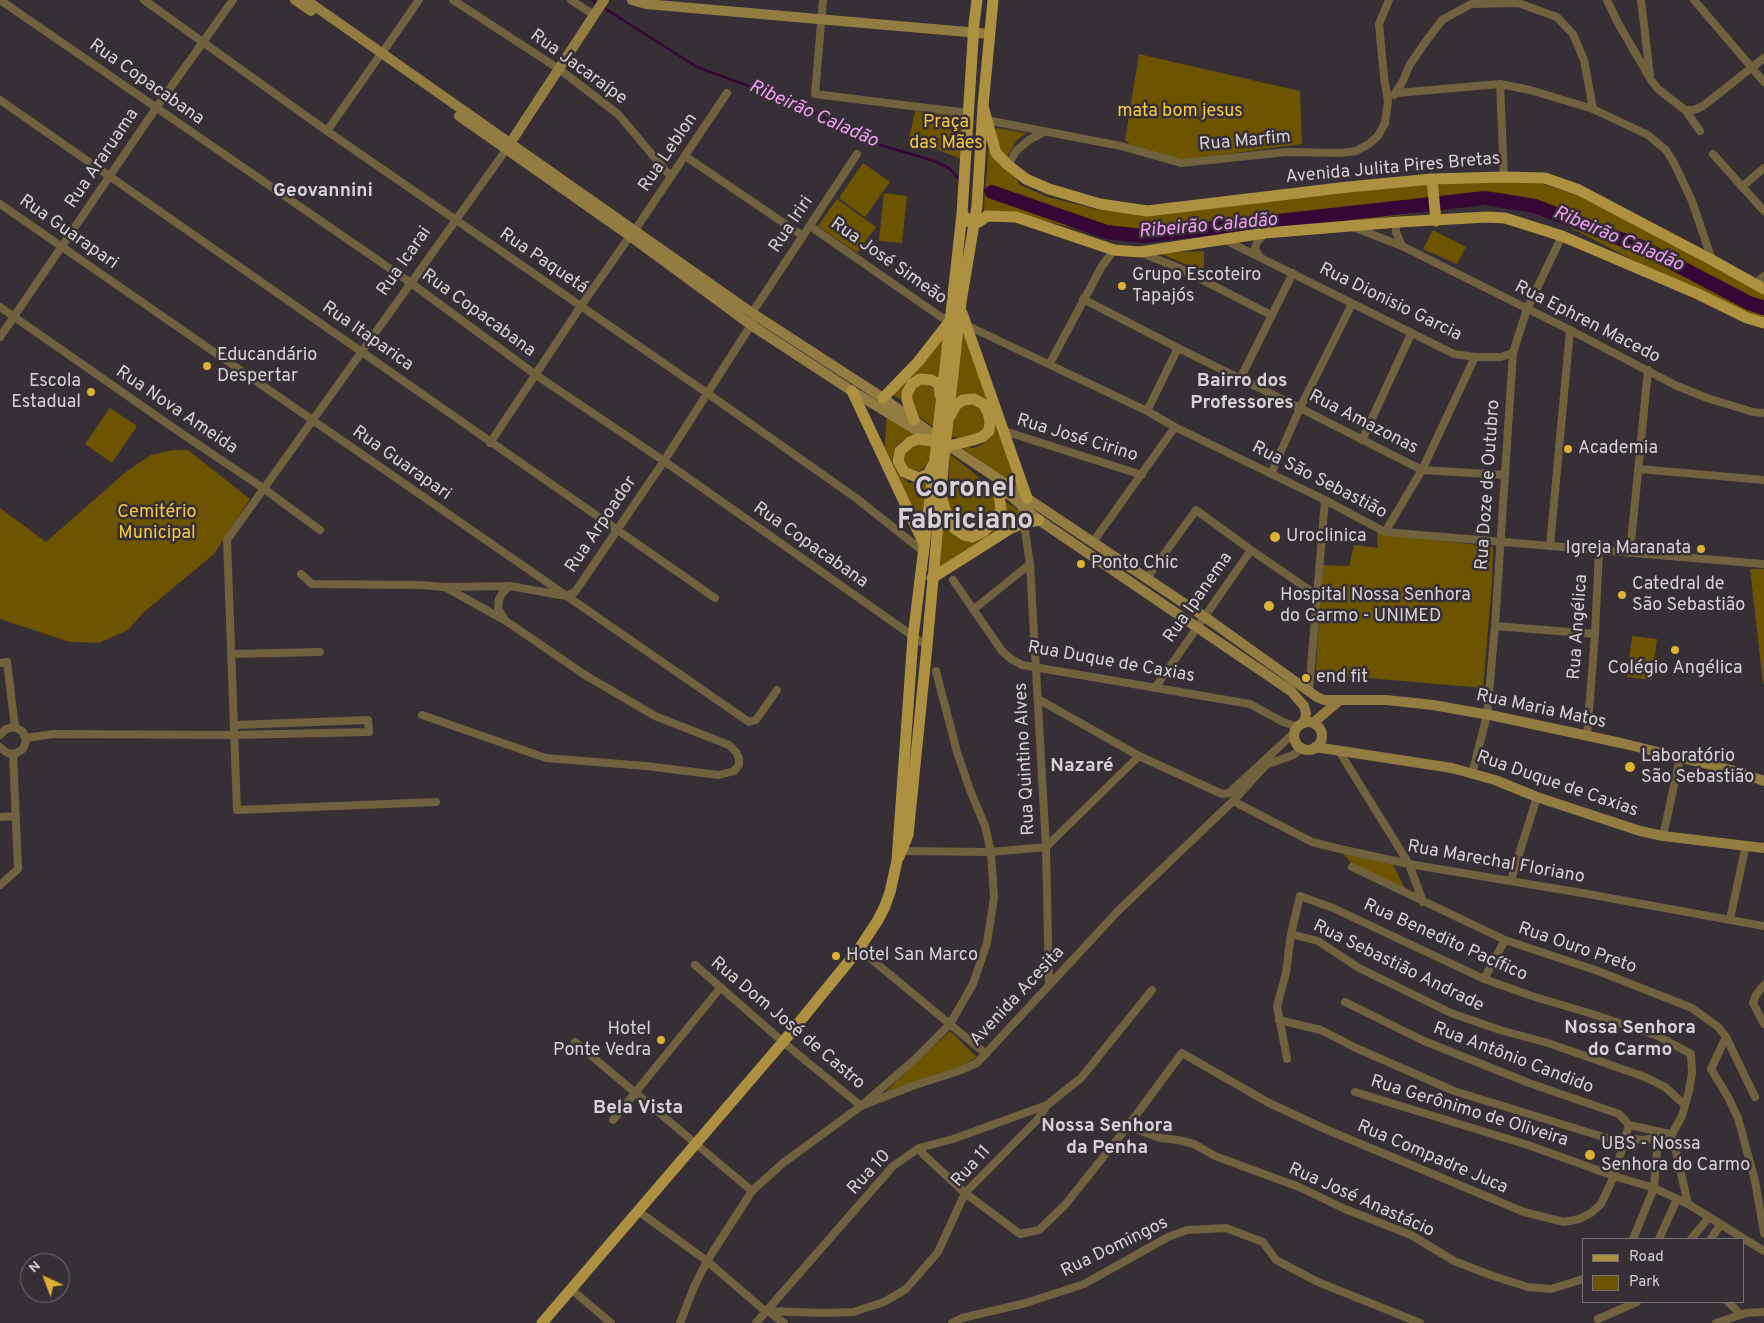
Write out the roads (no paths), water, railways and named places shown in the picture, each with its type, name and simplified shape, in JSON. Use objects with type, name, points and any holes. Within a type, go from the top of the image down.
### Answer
[{"type":"main road","points":[[295,0],[380,56]]},
{"type":"main road","points":[[306,0],[380,56],[753,318],[852,391],[933,440],[1024,501]]},
{"type":"main road","name":"Rua Icarai","points":[[508,147],[604,0]]},
{"type":"main road","points":[[632,0],[646,4],[990,34]]},
{"type":"main road","points":[[542,1323],[783,1042],[859,948],[878,920],[890,892],[899,854],[913,637],[937,459],[945,426],[958,323],[962,214],[973,33],[977,0]]},
{"type":"main road","points":[[940,400],[958,323],[972,239],[977,222],[980,159],[984,125],[983,106],[993,0]]},
{"type":"main road","name":"Avenida Julita Pires Bretas","points":[[984,125],[996,153],[1026,179],[1049,189],[1100,204],[1148,211],[1432,179],[1545,178],[1578,190],[1712,260],[1759,287]]},
{"type":"main road","points":[[1432,179],[1435,216]]},
{"type":"main road","points":[[962,214],[970,222],[977,222],[987,216],[1016,217],[1114,250],[1140,252],[1265,233],[1399,222],[1435,216],[1505,218],[1562,236],[1698,294],[1747,318],[1764,323]]},
{"type":"main road","points":[[753,318],[883,398],[1024,501],[1039,520],[1291,691],[1304,706],[1306,713],[1296,742],[1302,748],[1308,750],[1315,748],[1321,741],[1320,729],[1303,726]]},
{"type":"main road","points":[[883,398],[958,323]]},
{"type":"main road","points":[[958,323],[1004,431],[1024,501]]},
{"type":"main road","points":[[914,420],[907,396],[909,389],[916,381],[925,379],[937,383],[940,388],[940,400],[945,426]]},
{"type":"main road","points":[[852,391],[924,548]]},
{"type":"main road","points":[[945,426],[956,405],[963,400],[974,399],[983,404],[988,412],[990,421],[989,431],[982,437],[949,446]]},
{"type":"main road","points":[[933,440],[918,439],[910,442],[900,451],[898,461],[904,472],[919,478],[928,474],[937,459]]},
{"type":"main road","points":[[937,459],[940,490],[949,522],[964,535],[972,537],[983,532],[996,519],[1000,510],[998,485]]},
{"type":"main road","points":[[899,854],[908,835],[940,490]]},
{"type":"main road","name":"Rua Maria Matos","points":[[1024,501],[1093,542],[1204,616],[1309,692],[1324,700],[1386,700],[1433,704],[1587,736],[1735,770],[1764,781]]},
{"type":"main road","points":[[932,578],[1011,528],[1039,520]]},
{"type":"main road","points":[[1303,726],[1309,692]]},
{"type":"main road","points":[[1303,726],[1340,700]]},
{"type":"main road","name":"Rua Duque de Caxias","points":[[1315,748],[1452,768],[1640,831],[1664,836],[1764,848]]},
{"type":"street","name":"Rua Copacabana","points":[[0,0],[411,283],[536,375],[664,461],[927,646]]},
{"type":"street","name":"Rua Paquetá","points":[[144,0],[327,131],[707,393],[924,548]]},
{"type":"street","name":"Rua Araruama","points":[[0,337],[156,108],[233,0]]},
{"type":"street","points":[[327,131],[419,0]]},
{"type":"street","name":"Rua Jacaraípe","points":[[453,0],[559,70],[618,114],[671,176]]},
{"type":"street","points":[[571,0],[595,13]]},
{"type":"street","points":[[823,0],[815,94],[968,113]]},
{"type":"street","name":"Rua Marfim","points":[[984,125],[1044,132],[1122,146],[1181,163],[1287,152],[1341,153],[1356,151],[1369,144],[1378,136],[1385,123],[1388,101],[1379,24],[1389,0]]},
{"type":"street","points":[[1607,0],[1651,80],[1658,89],[1685,110],[1700,131]]},
{"type":"street","points":[[1641,0],[1651,80]]},
{"type":"street","points":[[1694,0],[1764,82]]},
{"type":"street","points":[[1388,101],[1397,93],[1409,66],[1442,20],[1469,2],[1518,3],[1557,17],[1574,34],[1584,60],[1593,109]]},
{"type":"street","points":[[1685,110],[1694,110],[1703,106],[1764,58]]},
{"type":"street","points":[[1397,93],[1500,84],[1530,90],[1593,109],[1648,135],[1666,150],[1692,201],[1712,260]]},
{"type":"street","points":[[1500,84],[1504,177]]},
{"type":"street","name":"Rua Leblon","points":[[490,443],[580,306],[727,93]]},
{"type":"street","name":"Rua Itaparica","points":[[0,100],[715,598]]},
{"type":"street","points":[[1008,165],[1016,151],[1044,132]]},
{"type":"street","name":"Rua Icarai","points":[[231,654],[227,540],[508,147]]},
{"type":"street","name":"Rua Iriri","points":[[753,318],[803,236],[858,154]]},
{"type":"street","points":[[1713,154],[1764,211]]},
{"type":"street","name":"Rua José Simeão","points":[[685,156],[803,236]]},
{"type":"street","points":[[1743,186],[1764,168]]},
{"type":"street","name":"Rua Guarapari","points":[[0,204],[749,722],[756,720],[777,690]]},
{"type":"street","points":[[1399,222],[1396,232],[1402,246]]},
{"type":"street","name":"Rua José Simeão","points":[[810,226],[941,317],[958,323]]},
{"type":"street","name":"Rua Ephren Macedo","points":[[1351,226],[1402,246],[1675,385],[1707,398],[1753,412],[1764,413]]},
{"type":"street","points":[[1259,256],[1255,249],[1257,242],[1265,233]]},
{"type":"street","name":"Rua Doze de Outubro","points":[[1472,774],[1487,715],[1495,626],[1513,353],[1527,309],[1562,236]]},
{"type":"street","name":"Rua Dionisio Garcia","points":[[1223,239],[1454,354],[1475,357],[1500,357],[1513,353]]},
{"type":"street","points":[[1050,363],[1083,299],[1102,266],[1114,250]]},
{"type":"street","points":[[1140,252],[1181,269],[1271,314]]},
{"type":"street","points":[[1240,380],[1271,314],[1293,273]]},
{"type":"street","points":[[1759,287],[1764,276]]},
{"type":"street","name":"Rua Amazonas","points":[[1083,299],[1240,380],[1422,470],[1505,475]]},
{"type":"street","points":[[1271,474],[1300,408],[1352,304]]},
{"type":"street","name":"Rua Nova Ameida","points":[[0,307],[263,488],[320,530]]},
{"type":"street","name":"Rua Arpoador","points":[[301,574],[312,584],[445,587],[510,586],[566,596],[575,592],[664,461],[753,318]]},
{"type":"street","points":[[0,320],[8,325]]},
{"type":"street","name":"Rua São Sebastião","points":[[958,323],[1050,363],[1175,427],[1325,500],[1385,532],[1764,564]]},
{"type":"street","points":[[1550,546],[1570,330]]},
{"type":"street","points":[[1362,440],[1411,334]]},
{"type":"street","points":[[1147,411],[1178,348]]},
{"type":"street","points":[[1385,532],[1422,470],[1475,357]]},
{"type":"street","points":[[1630,553],[1648,370]]},
{"type":"street","points":[[1093,542],[1175,427]]},
{"type":"street","name":"Rua José Cirino","points":[[1004,431],[1142,475]]},
{"type":"street","points":[[1639,469],[1764,480]]},
{"type":"street","points":[[1309,692],[1325,500]]},
{"type":"street","name":"Rua Quintino Alves","points":[[1024,501],[1024,523],[1030,564],[1046,847],[1049,984]]},
{"type":"street","points":[[1147,578],[1196,510],[1318,596]]},
{"type":"street","name":"Rua Ipanema","points":[[1155,688],[1251,550]]},
{"type":"street","name":"Rua Angélica","points":[[1587,736],[1599,551]]},
{"type":"street","points":[[974,609],[1030,564]]},
{"type":"street","name":"Rua Duque de Caxias","points":[[953,580],[974,609],[992,639],[1011,659],[1022,665],[1036,669],[1250,704],[1283,722],[1303,726]]},
{"type":"street","points":[[506,621],[498,610],[499,599],[510,586]]},
{"type":"street","points":[[422,715],[546,758],[646,766],[718,775],[734,771],[739,765],[739,758],[736,752],[729,745],[654,716],[585,675],[506,621],[445,587]]},
{"type":"street","points":[[1495,626],[1595,634]]},
{"type":"street","points":[[320,652],[231,654],[237,810],[436,802]]},
{"type":"street","points":[[4,662],[15,727]]},
{"type":"street","points":[[861,1106],[914,1060],[950,1024],[973,984],[987,943],[994,897],[991,852],[985,826],[957,752],[936,671]]},
{"type":"street","points":[[1038,699],[1139,756],[1222,794],[1229,793],[1269,756]]},
{"type":"street","points":[[26,738],[54,734],[234,735],[369,732],[368,720],[234,725]]},
{"type":"street","name":"Avenida Acesita","points":[[680,1323],[694,1287],[707,1261],[752,1191],[783,1164],[861,1106],[977,1063],[1118,911],[1233,801],[1266,765],[1269,756],[1303,726]]},
{"type":"street","points":[[0,735],[6,728],[15,727],[23,732],[26,738],[23,749],[13,754],[7,753],[0,747]]},
{"type":"street","name":"Avenida Acesita","points":[[1266,765],[1293,755],[1302,748]]},
{"type":"street","points":[[1339,750],[1409,864],[1423,902]]},
{"type":"street","points":[[0,886],[18,869],[13,754]]},
{"type":"street","points":[[899,854],[991,852],[1046,847],[1139,756]]},
{"type":"street","points":[[1664,836],[1680,758]]},
{"type":"street","points":[[1512,880],[1537,797]]},
{"type":"street","name":"Rua Marechal Floriano","points":[[1233,801],[1312,842],[1340,850],[1409,864],[1512,880],[1764,926]]},
{"type":"street","points":[[0,817],[16,816]]},
{"type":"street","points":[[1730,919],[1746,845]]},
{"type":"street","name":"Rua Ouro Preto","points":[[1352,867],[1505,940],[1598,971],[1692,1008],[1718,1027],[1726,1037],[1754,1097]]},
{"type":"street","name":"Rua Benedito Pacífico","points":[[1291,934],[1300,896],[1334,908],[1484,979],[1534,997],[1658,1036],[1691,1054],[1692,1073],[1685,1105]]},
{"type":"street","points":[[1287,1060],[1278,1020],[1277,1006],[1286,973],[1291,934]]},
{"type":"street","name":"Rua Sebastião Andrade","points":[[1291,934],[1318,941],[1359,968],[1450,1013],[1500,1030],[1548,1043],[1645,1077],[1665,1087],[1685,1105]]},
{"type":"street","points":[[1484,979],[1505,940]]},
{"type":"street","points":[[859,948],[986,1054]]},
{"type":"street","name":"Rua Dom José de Castro","points":[[695,966],[861,1106]]},
{"type":"street","points":[[1764,985],[1756,995],[1753,1003],[1764,1024]]},
{"type":"street","points":[[613,1120],[721,988]]},
{"type":"street","name":"Rua 11","points":[[766,1311],[852,1312],[884,1302],[906,1289],[938,1252],[965,1193],[1038,1119],[1047,1105],[1081,1078],[1152,990]]},
{"type":"street","name":"Rua Antônio Candido","points":[[1345,1002],[1424,1041],[1529,1083],[1619,1114],[1629,1125],[1672,1134]]},
{"type":"street","points":[[1278,1020],[1321,1030],[1356,1048],[1454,1091],[1624,1140],[1643,1140],[1672,1134]]},
{"type":"street","points":[[1726,1037],[1712,1069],[1738,1118],[1755,1182],[1764,1233]]},
{"type":"street","points":[[575,1042],[752,1191]]},
{"type":"street","name":"Rua Compadre Juca","points":[[1128,1126],[1182,1053],[1269,1103],[1324,1129],[1524,1212],[1564,1222],[1579,1220],[1601,1204],[1614,1176],[1629,1125]]},
{"type":"street","name":"Rua Gerônimo de Oliveira","points":[[1355,1092],[1528,1144],[1614,1176],[1654,1188],[1688,1204],[1742,1238]]},
{"type":"street","name":"Rua 10","points":[[756,1323],[893,1166],[918,1148],[953,1139],[1047,1105]]},
{"type":"street","points":[[1685,1105],[1682,1116],[1672,1134],[1688,1204]]},
{"type":"street","points":[[918,1148],[965,1193],[1020,1234],[1039,1230],[1048,1223],[1128,1126]]},
{"type":"street","name":"Rua José Anastácio","points":[[1128,1126],[1160,1138],[1194,1144],[1215,1156],[1299,1187],[1345,1209],[1410,1235],[1454,1261],[1493,1276],[1528,1287],[1551,1290],[1582,1279]]},
{"type":"street","points":[[1633,1238],[1654,1188],[1658,1138]]},
{"type":"street","points":[[1659,1238],[1678,1199]]},
{"type":"street","points":[[638,1210],[707,1261],[766,1311],[784,1323]]},
{"type":"street","points":[[1692,1238],[1706,1221],[1707,1216]]},
{"type":"street","points":[[1712,1238],[1720,1225]]},
{"type":"street","name":"Rua Domingos","points":[[952,1323],[962,1318],[1026,1303],[1084,1284],[1168,1237],[1187,1230],[1226,1228],[1263,1242],[1276,1260],[1318,1282],[1420,1323]]},
{"type":"street","name":"Rua Gerônimo de Oliveira","points":[[1744,1239],[1764,1251]]},
{"type":"street","points":[[572,1289],[611,1323]]},
{"type":"street","points":[[1598,1319],[1635,1303]]},
{"type":"street","points":[[1729,1303],[1741,1315]]},
{"type":"street","points":[[1716,1323],[1746,1313],[1764,1312]]},
{"type":"waterway","name":"Ribeirão Caladão","points":[[592,0],[599,5]]},
{"type":"waterway","name":"Ribeirão Caladão","points":[[604,8],[697,67],[815,112],[861,139],[934,161],[949,168],[960,180]]},
{"type":"waterway","name":"Ribeirão Caladão","points":[[981,189],[992,192]]},
{"type":"waterway","name":"Ribeirão Caladão","points":[[992,192],[1107,232],[1143,236],[1485,198],[1535,206],[1644,248],[1749,303],[1764,308]]},
{"type":"place","name":"Grupo Escoteiro Tapajós","points":[[1122,286]]},
{"type":"place","name":"Educandário Despertar","points":[[207,366]]},
{"type":"place","name":"Escola Estadual","points":[[91,392]]},
{"type":"place","name":"Academia","points":[[1568,449]]},
{"type":"place","name":"Uroclinica","points":[[1275,537]]},
{"type":"place","name":"Igreja Maranata","points":[[1701,549]]},
{"type":"place","name":"Ponto Chic","points":[[1081,564]]},
{"type":"place","name":"Catedral de São Sebastião","points":[[1622,595]]},
{"type":"place","name":"Hospital Nossa Senhora do Carmo - UNIMED","points":[[1269,606]]},
{"type":"place","name":"Colégio Angélica","points":[[1675,650]]},
{"type":"place","name":"end fit","points":[[1306,678]]},
{"type":"place","name":"Laboratório São Sebastião","points":[[1630,767]]},
{"type":"place","name":"Hotel San Marco","points":[[836,956]]},
{"type":"place","name":"Hotel Ponte Vedra","points":[[661,1040]]},
{"type":"place","name":"UBS - Nossa Senhora do Carmo","points":[[1590,1155]]},
{"type":"district","name":"Geovannini","points":[[323,192]]},
{"type":"district","name":"Bairro dos Professores","points":[[1242,393]]},
{"type":"district","name":"Coronel Fabriciano","points":[[965,506]]},
{"type":"district","name":"Nazaré","points":[[1082,767]]},
{"type":"district","name":"Nossa Senhora do Carmo","points":[[1630,1040]]},
{"type":"district","name":"Bela Vista","points":[[638,1109]]},
{"type":"district","name":"Nossa Senhora da Penha","points":[[1107,1138]]},
{"type":"park label","name":"mata bom jesus","points":[[1180,112]]},
{"type":"park label","name":"Praça das Mães","points":[[946,133]]},
{"type":"park label","name":"Cemitério Municipal","points":[[157,523]]}]
